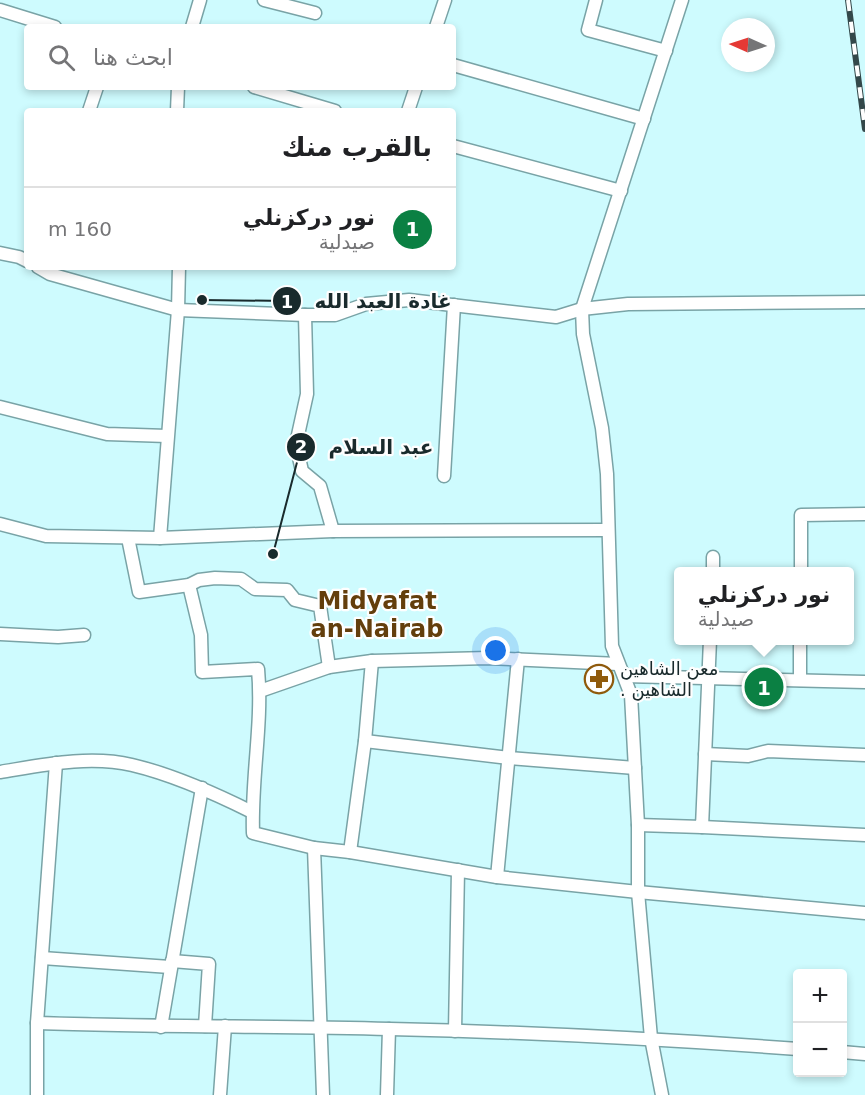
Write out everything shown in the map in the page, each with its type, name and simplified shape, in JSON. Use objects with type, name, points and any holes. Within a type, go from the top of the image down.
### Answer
[{"type":"street","points":[[193,24],[200,0]]},
{"type":"street","points":[[264,0],[315,14]]},
{"type":"street","points":[[437,24],[446,0]]},
{"type":"street","points":[[596,0],[588,30],[666,51]]},
{"type":"street","points":[[662,1095],[651,1038],[638,892],[638,825],[631,694],[612,646],[607,474],[602,428],[583,334],[582,309],[682,0]]},
{"type":"street","points":[[0,10],[45,24]]},
{"type":"street","points":[[456,66],[644,119]]},
{"type":"street","points":[[90,108],[96,90]]},
{"type":"street","points":[[177,108],[178,90]]},
{"type":"street","points":[[264,90],[325,108]]},
{"type":"street","points":[[409,108],[415,90]]},
{"type":"street","points":[[456,147],[621,191]]},
{"type":"street","points":[[0,253],[24,260]]},
{"type":"street","points":[[51,270],[178,310],[305,315],[335,315],[366,304],[409,300],[556,317],[582,309],[628,304],[865,302]]},
{"type":"street","points":[[160,538],[178,310],[179,270]]},
{"type":"street","points":[[444,476],[454,305]]},
{"type":"street","points":[[305,315],[307,394],[296,444],[302,471],[320,486],[333,531]]},
{"type":"street","points":[[0,407],[107,434],[167,436]]},
{"type":"street","points":[[801,567],[801,515],[865,514]]},
{"type":"street","points":[[0,524],[46,536],[128,538],[333,531],[607,530]]},
{"type":"street","points":[[128,538],[139,592],[189,585],[206,579],[241,579],[255,589],[287,590],[296,600],[320,606],[329,667]]},
{"type":"street","points":[[713,557],[713,567]]},
{"type":"street","points":[[189,585],[201,634],[202,672],[258,669],[260,691],[252,812],[253,832],[314,848],[497,877],[865,912]]},
{"type":"street","points":[[0,634],[58,637],[84,635]]},
{"type":"street","points":[[702,827],[710,645]]},
{"type":"street","points":[[800,645],[800,680]]},
{"type":"street","points":[[497,877],[518,659]]},
{"type":"street","points":[[260,691],[329,667],[372,661],[518,659],[709,677],[865,682]]},
{"type":"street","points":[[350,852],[365,741],[372,661]]},
{"type":"street","points":[[365,741],[509,758],[635,768]]},
{"type":"street","points":[[705,754],[748,756],[768,751],[865,755]]},
{"type":"street","points":[[0,772],[56,762],[131,765],[202,788],[252,812]]},
{"type":"street","points":[[37,1095],[37,1023],[56,762]]},
{"type":"street","points":[[161,1027],[202,788]]},
{"type":"street","points":[[638,825],[865,835]]},
{"type":"street","points":[[314,848],[323,1095]]},
{"type":"street","points":[[455,1031],[458,870]]},
{"type":"street","points":[[42,958],[209,964],[205,1026]]},
{"type":"street","points":[[37,1023],[455,1031],[651,1038],[793,1049]]},
{"type":"street","points":[[220,1095],[225,1026]]},
{"type":"street","points":[[387,1095],[389,1029]]},
{"type":"street","points":[[847,1052],[865,1054]]},
{"type":"railway","points":[[848,0],[865,129]]},
{"type":"place","name":"غادة العبد الله","points":[[202,300]]},
{"type":"place","name":"عبد السلام","points":[[273,554]]},
{"type":"place","name":"معن الشاهين . الشاهين","points":[[599,679]]},
{"type":"place","name":"نور دركزنلي","points":[[764,687]]},
{"type":"district","name":"Midyafat an-Nairab","points":[[377,615]]}]
